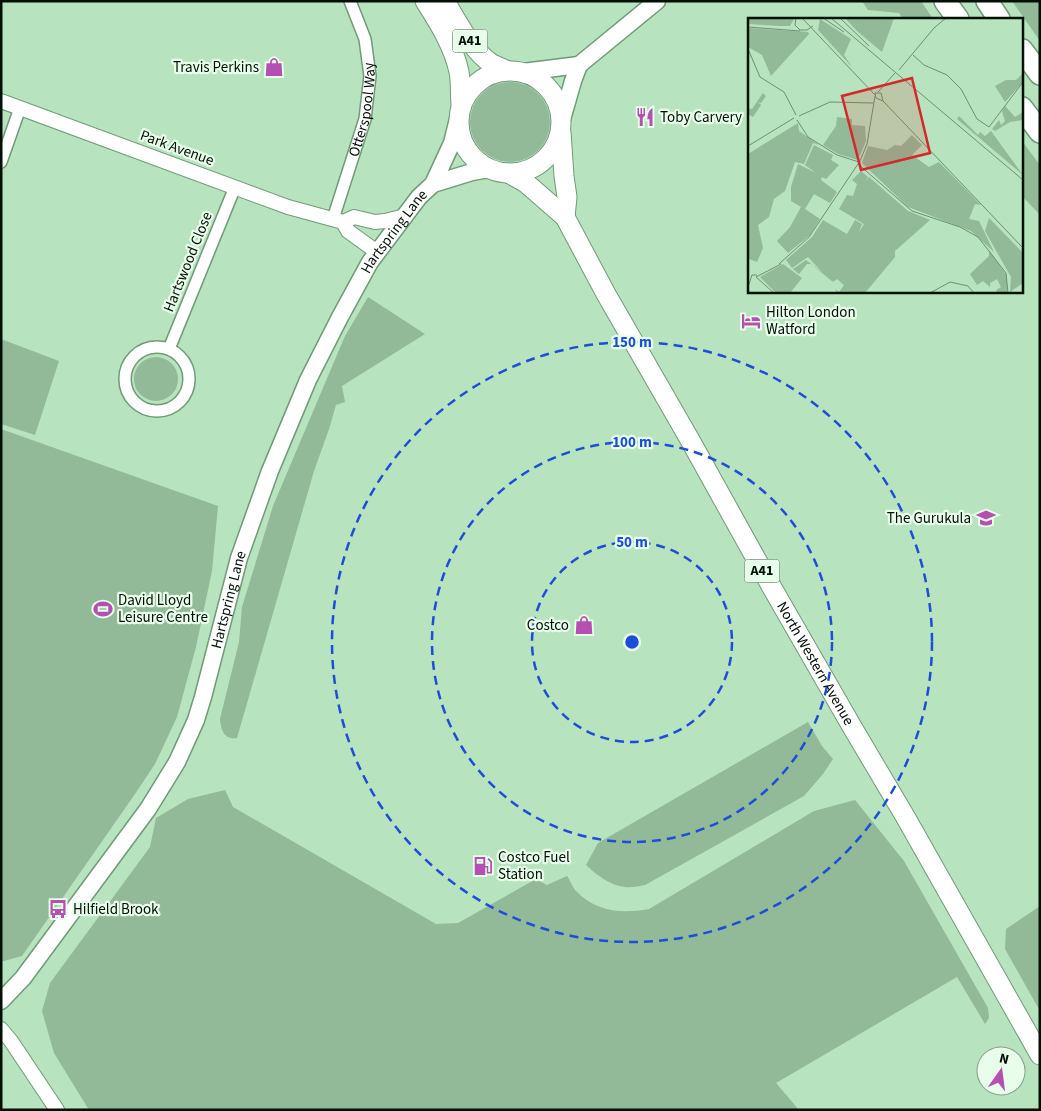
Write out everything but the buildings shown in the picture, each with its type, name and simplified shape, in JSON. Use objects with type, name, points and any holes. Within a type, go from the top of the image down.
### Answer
[{"type":"highway","name":"A41","points":[[426,1],[453,51],[459,73],[459,111]]},
{"type":"highway","name":"A41","points":[[444,1],[477,50],[491,63],[515,71]]},
{"type":"highway","points":[[945,1],[957,18]]},
{"type":"highway","points":[[986,1],[998,18]]},
{"type":"highway","points":[[1024,53],[1040,74]]},
{"type":"highway","points":[[561,126],[558,141],[551,153],[541,163],[526,171],[510,174],[500,173],[481,165],[466,150],[458,130],[459,111],[468,91],[478,81],[491,74],[515,71],[535,77],[545,84],[560,108],[567,197],[565,218]]},
{"type":"highway","points":[[1024,111],[1040,132]]},
{"type":"highway","name":"North Western Avenue","points":[[510,174],[526,183],[565,218],[770,584],[906,818],[1040,1055]]},
{"type":"main road","points":[[561,126],[579,65],[657,1]]},
{"type":"main road","points":[[515,71],[579,65]]},
{"type":"main road","name":"Hartspring Lane","points":[[433,184],[452,143],[459,111]]},
{"type":"main road","name":"Hartspring Lane","points":[[3,997],[23,978],[148,809],[177,762],[204,697],[239,558],[274,463],[308,380],[357,286],[377,252],[418,197],[433,184],[472,172],[489,169]]},
{"type":"street","name":"Otterspool Way","points":[[338,220],[365,119],[370,76],[365,39],[350,1]]},
{"type":"street","name":"Park Avenue","points":[[1,101],[288,207],[338,220],[354,217],[375,222],[405,216]]},
{"type":"street","points":[[1,162],[20,108]]},
{"type":"street","name":"Hartswood Close","points":[[169,349],[235,187]]},
{"type":"street","points":[[338,220],[348,231],[377,252]]},
{"type":"street","points":[[156,346],[169,349],[184,360],[188,370],[187,390],[182,399],[174,406],[164,410],[153,411],[143,408],[134,402],[128,393],[125,383],[125,372],[129,362],[136,354],[146,349],[156,346]]},
{"type":"street","points":[[1,1029],[12,1041],[57,1110]]},
{"type":"green space","points":[[862,1],[921,1],[932,18],[902,18],[899,13],[868,10]]},
{"type":"green space","points":[[1012,1],[1040,1],[1040,41],[1024,18]]},
{"type":"green space","points":[[510,82],[525,85],[538,94],[547,107],[550,122],[547,137],[538,150],[525,159],[510,162],[495,159],[482,150],[473,137],[470,122],[473,107],[482,94],[495,85]]},
{"type":"green space","points":[[1024,144],[1040,165],[1040,215],[1024,198]]},
{"type":"green space","points":[[368,297],[425,334],[342,386],[345,402],[336,405],[314,471],[237,738],[229,737],[222,730],[220,719],[239,642],[242,607],[273,506],[345,336]]},
{"type":"green space","points":[[1,339],[59,361],[35,435],[1,424]]},
{"type":"green space","points":[[152,357],[160,357],[172,363],[178,379],[172,395],[160,401],[152,401],[140,395],[134,383],[134,375],[140,363]]},
{"type":"green space","name":"David Lloyd Leisure Centre","points":[[1,429],[218,506],[212,571],[196,647],[177,717],[155,764],[22,956],[4,961],[1,961]]},
{"type":"green space","points":[[808,722],[822,746],[833,759],[804,796],[645,885],[635,887],[619,886],[599,876],[586,865],[598,843]]},
{"type":"green space","points":[[225,790],[233,807],[436,924],[458,923],[536,879],[547,885],[567,876],[575,890],[591,903],[600,907],[619,911],[649,909],[814,811],[855,800],[904,861],[988,1008],[989,1018],[985,1024],[957,977],[776,1083],[799,1110],[89,1110],[54,1053],[42,1011],[50,983],[150,847],[156,818],[188,799]]},
{"type":"green space","points":[[1040,906],[1040,1011],[1005,949],[1006,929]]},
{"type":"place","name":"Travis Perkins","points":[[274,67]]},
{"type":"place","name":"Toby Carvery","points":[[645,117]]},
{"type":"place","name":"Hilton London Watford","points":[[751,321]]},
{"type":"place","name":"The Gurukula","points":[[986,518]]},
{"type":"place","name":"David Lloyd Leisure Centre","points":[[103,609]]},
{"type":"place","name":"Costco","points":[[584,625]]},
{"type":"place","name":"Costco Fuel Station","points":[[483,866]]},
{"type":"place","name":"Hilfield Brook","points":[[58,909]]}]
